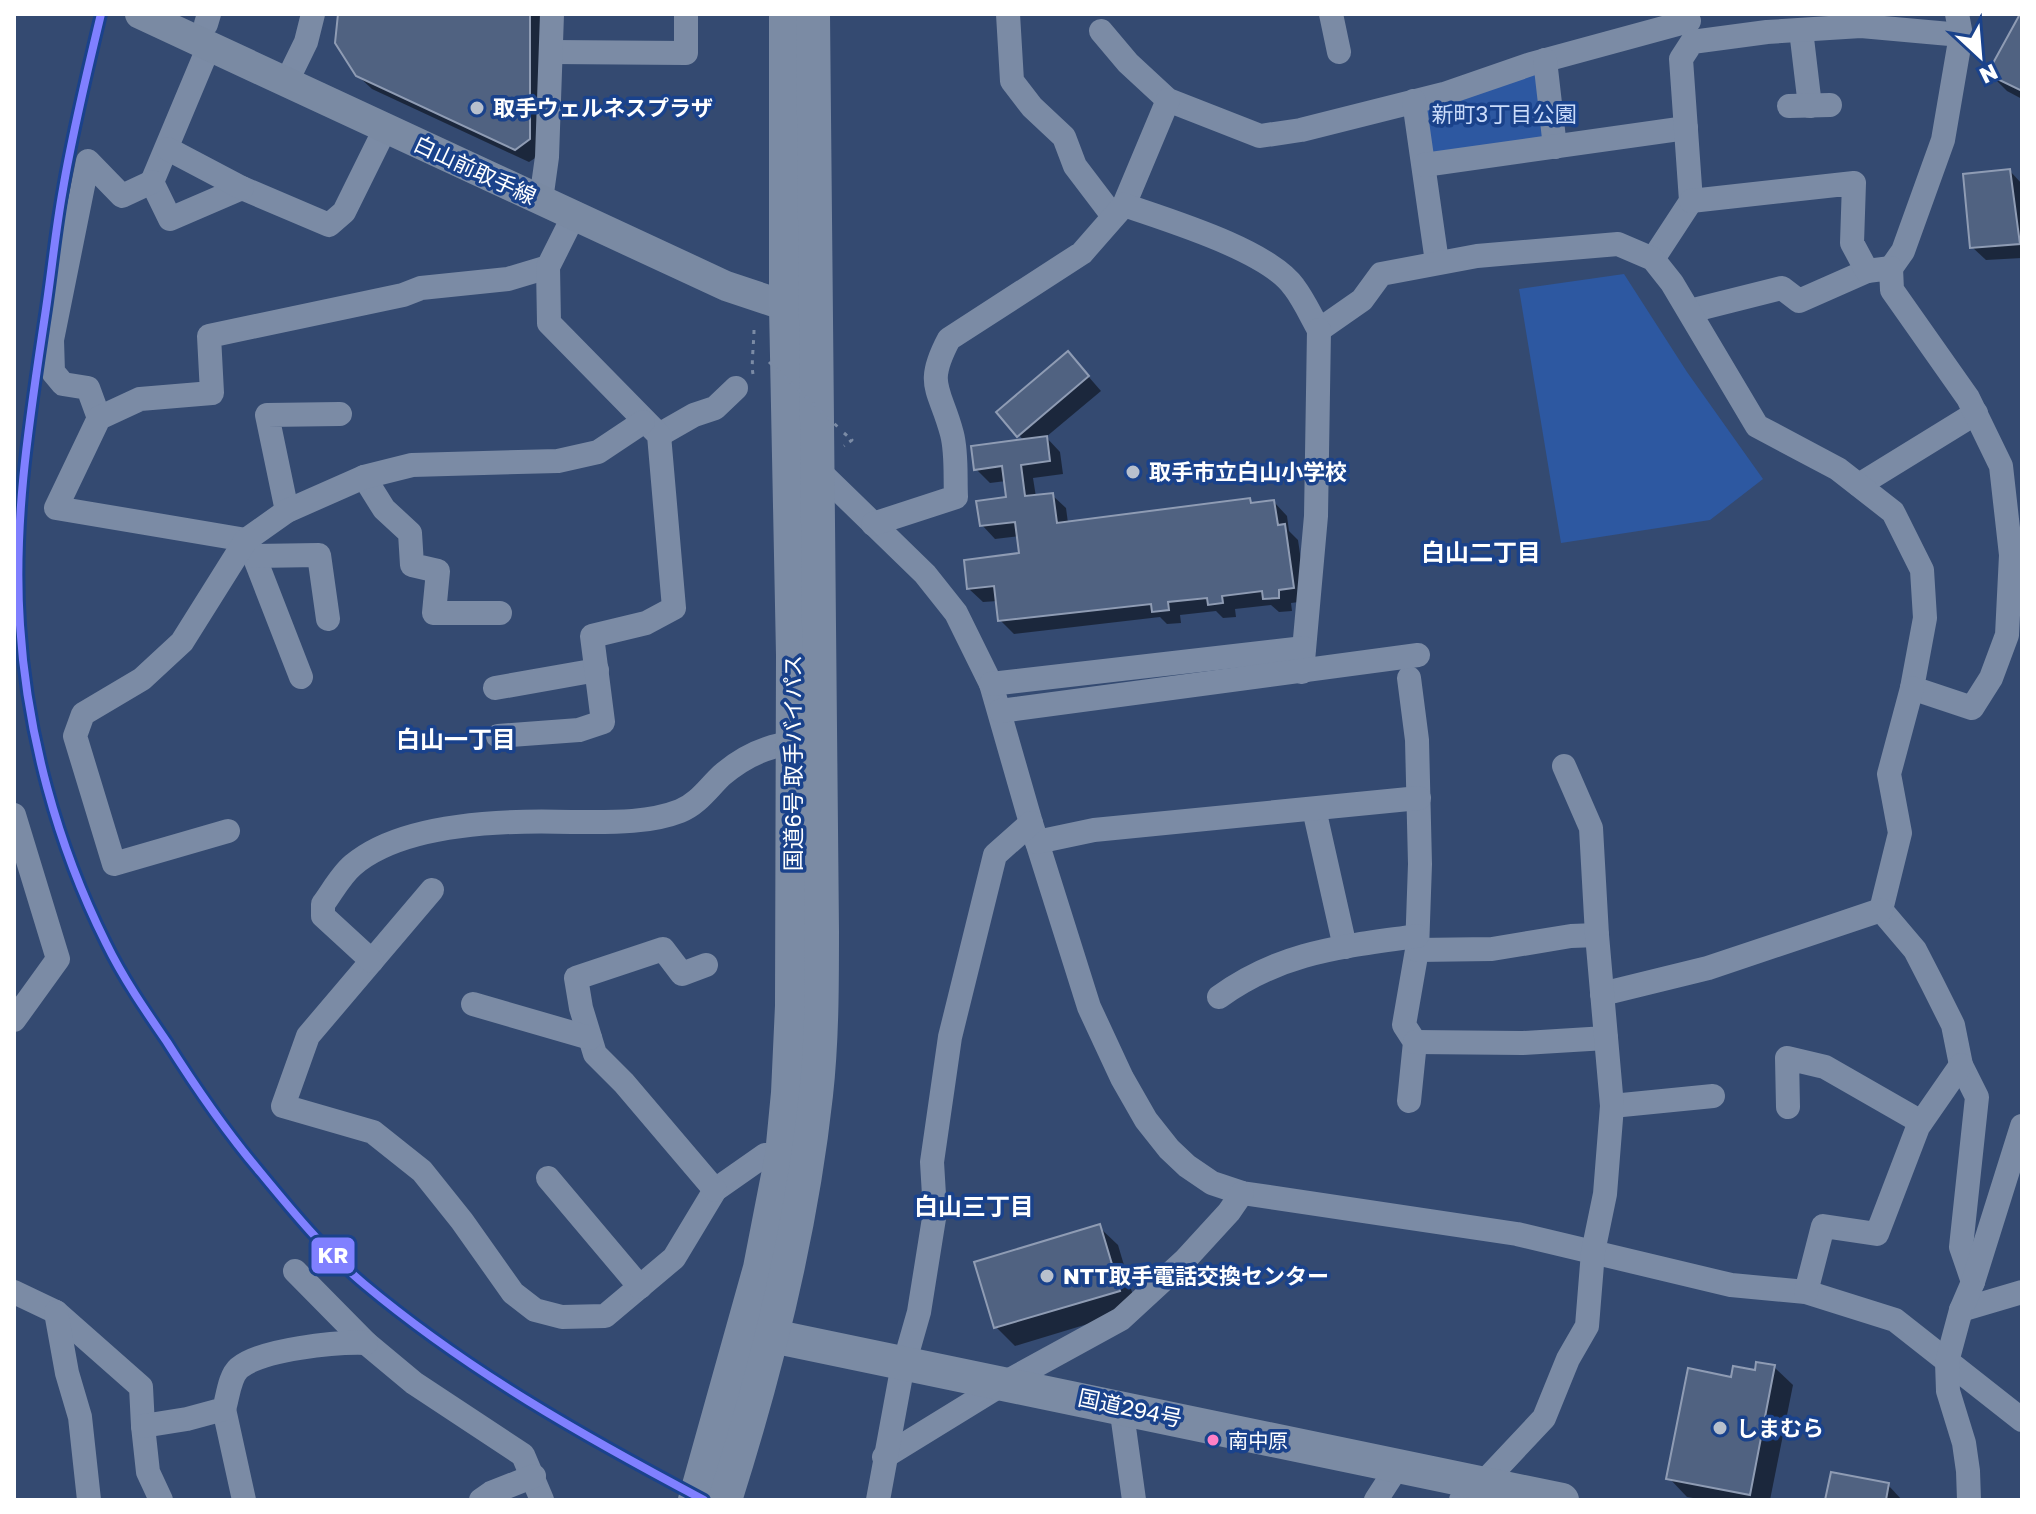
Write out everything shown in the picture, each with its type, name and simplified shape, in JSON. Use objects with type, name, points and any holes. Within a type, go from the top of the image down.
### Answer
[{"type":"highway","name":"国道6号 取手バイパス","points":[[713,1490],[758,1333],[788,1276],[817,1092],[822,1008],[816,468],[800,308],[786,14]]},
{"type":"highway","name":"国道6号 取手バイパス","points":[[758,1333],[760,1268],[782,1155],[792,1006],[800,308],[813,14]]},
{"type":"highway","name":"国道294号","points":[[758,1333],[1006,1382],[1398,1466],[1472,1492],[1562,1500]]},
{"type":"main road","name":"白山前取手線","points":[[140,14],[208,28],[286,83],[726,286],[800,308]]},
{"type":"street","points":[[286,83],[306,42],[313,14]]},
{"type":"street","points":[[541,200],[547,157],[552,14]]},
{"type":"street","points":[[552,52],[686,53],[686,14]]},
{"type":"street","points":[[1008,14],[1012,81],[1032,107],[1064,137],[1075,166],[1118,211],[1208,234],[1277,269],[1294,286],[1319,330],[1316,516],[1303,660]]},
{"type":"street","points":[[1331,14],[1339,52]]},
{"type":"street","points":[[1101,31],[1128,63],[1168,100],[1260,136],[1301,130],[1444,94],[1545,60],[1690,26],[1766,23],[1801,30],[1959,25],[1943,140],[1903,251],[1879,270],[1799,301],[1782,288],[1690,311]]},
{"type":"street","points":[[1653,259],[1691,201],[1681,59],[1690,26]]},
{"type":"street","points":[[99,418],[88,388],[63,384],[53,372],[52,340],[88,161],[122,196],[152,182],[168,149],[208,28]]},
{"type":"street","points":[[1801,30],[1810,106]]},
{"type":"street","points":[[1545,60],[1555,147]]},
{"type":"street","points":[[873,524],[956,497],[953,437],[934,381],[937,361],[949,339],[1082,253],[1118,211],[1168,100]]},
{"type":"street","points":[[1414,101],[1437,262]]},
{"type":"street","points":[[1424,165],[1686,128]]},
{"type":"street","points":[[168,149],[242,188],[329,225],[344,212],[385,129]]},
{"type":"street","points":[[152,182],[170,219],[242,188]]},
{"type":"street","points":[[1691,201],[1854,183],[1852,243],[1879,270],[1968,398],[2022,506]]},
{"type":"street","points":[[498,736],[579,730],[603,722],[592,636],[646,623],[674,608],[651,428],[549,323],[548,267],[574,215]]},
{"type":"street","points":[[1319,330],[1362,300],[1381,274],[1437,262],[1618,244],[1653,259],[1690,311],[1757,426],[1838,469],[1893,512],[1922,570],[1925,618],[1912,688],[1889,774],[1900,833],[1881,910]]},
{"type":"street","points":[[328,619],[319,555],[250,548],[56,508],[99,418],[140,399],[212,393],[209,336],[403,295],[421,288],[508,279],[548,267]]},
{"type":"street","points":[[228,831],[114,864],[75,736],[83,714],[142,679],[182,642],[250,548],[287,511],[364,477],[412,465],[558,461],[598,452],[651,428],[715,408],[745,381]]},
{"type":"street","points":[[1859,485],[1976,413]]},
{"type":"street","points":[[287,511],[267,415],[340,414]]},
{"type":"street","points":[[1912,688],[1972,708],[1991,678],[2007,635],[2011,555],[2001,466]]},
{"type":"street","points":[[816,468],[925,574],[956,613],[991,684],[1089,1007],[1122,1078],[1146,1120],[1187,1166],[1212,1183],[1242,1193],[1517,1234],[1731,1285],[1806,1292],[1895,1320],[2022,1420]]},
{"type":"street","points":[[364,477],[384,509],[410,533],[412,565],[438,571],[434,613],[500,613]]},
{"type":"street","points":[[250,548],[301,677]]},
{"type":"street","points":[[991,684],[1303,660],[1418,655]]},
{"type":"street","points":[[1000,711],[1303,660]]},
{"type":"street","points":[[495,688],[597,670]]},
{"type":"street","points":[[1409,678],[1417,740],[1420,864],[1417,943],[1404,1025],[1415,1042],[1409,1101]]},
{"type":"street","points":[[372,961],[323,916],[323,904],[351,866],[386,844],[459,826],[522,821],[605,822],[647,819],[682,811],[746,758],[769,746],[793,743]]},
{"type":"street","points":[[1472,1492],[1544,1418],[1568,1359],[1587,1326],[1593,1252],[1605,1194],[1612,1106],[1591,828],[1564,766]]},
{"type":"street","points":[[878,1500],[904,1362],[919,1312],[935,1212],[932,1162],[950,1037],[995,855],[1034,832],[1094,830],[1419,798]]},
{"type":"street","points":[[1314,809],[1345,947]]},
{"type":"street","points":[[14,1020],[58,959],[16,830]]},
{"type":"street","points":[[432,890],[308,1036],[283,1106],[373,1132],[422,1171],[513,1293],[535,1310],[562,1317],[605,1316],[674,1258],[715,1190],[765,1155],[782,1155]]},
{"type":"street","points":[[1602,994],[1708,968],[1881,910]]},
{"type":"street","points":[[1881,910],[1915,950],[1932,983],[1953,1025],[1961,1065],[1977,1097],[1961,1247],[1973,1282]]},
{"type":"street","points":[[1219,997],[1263,969],[1298,956],[1345,947],[1417,943],[1492,949],[1571,936],[1597,935]]},
{"type":"street","points":[[706,965],[682,974],[663,949],[576,978],[581,1008],[595,1054],[624,1083],[715,1190]]},
{"type":"street","points":[[473,1004],[590,1038]]},
{"type":"street","points":[[1415,1042],[1523,1043],[1606,1038]]},
{"type":"street","points":[[1788,1107],[1787,1058],[1825,1067],[1921,1122]]},
{"type":"street","points":[[1806,1292],[1823,1226],[1877,1234],[1921,1122],[1961,1065]]},
{"type":"street","points":[[1612,1106],[1713,1096]]},
{"type":"street","points":[[1969,1500],[1964,1443],[1948,1391],[1947,1362],[1961,1310],[1973,1282],[2022,1126]]},
{"type":"street","points":[[548,1178],[640,1287]]},
{"type":"street","points":[[884,1457],[1006,1382],[1121,1319],[1185,1260],[1229,1212],[1242,1193]]},
{"type":"street","points":[[295,1271],[366,1343],[414,1383],[523,1455],[542,1500]]},
{"type":"street","points":[[14,1292],[56,1312],[141,1387],[148,1472],[161,1500]]},
{"type":"street","points":[[1961,1310],[2022,1292]]},
{"type":"street","points":[[56,1312],[67,1373],[80,1417],[89,1500]]},
{"type":"street","points":[[244,1500],[224,1409],[232,1376],[239,1367],[308,1347],[338,1342],[366,1343]]},
{"type":"street","points":[[1121,1406],[1134,1500]]},
{"type":"street","points":[[143,1426],[224,1409]]},
{"type":"street","points":[[1376,1500],[1398,1466]]},
{"type":"street","points":[[481,1500],[534,1476]]},
{"type":"path","points":[[745,381],[755,352],[754,330]]},
{"type":"path","points":[[769,362],[840,429]]},
{"type":"green space","name":"新町3丁目公園","points":[[1535,73],[1544,139],[1424,165],[1414,101]]},
{"type":"green space","points":[[1624,274],[1687,372],[1763,479],[1710,520],[1561,543],[1519,289]]},
{"type":"building","name":"取手ウェルネスプラザ","points":[[338,14],[530,14],[530,139],[515,150],[356,76],[335,43]]},
{"type":"building","points":[[2022,14],[2022,91],[1987,74]]},
{"type":"building","points":[[2010,169],[2020,244],[1970,248],[1963,174]]},
{"type":"building","points":[[1068,351],[1089,376],[1017,437],[996,412]]},
{"type":"building","points":[[1047,436],[1050,461],[1021,465],[1025,496],[1053,493],[1057,523],[1250,498],[1251,503],[1274,500],[1278,525],[1285,524],[1294,588],[1279,590],[1279,598],[1263,599],[1262,591],[1222,596],[1223,603],[1208,605],[1207,598],[1168,602],[1169,610],[1152,612],[1151,604],[998,621],[994,586],[967,589],[964,560],[1019,553],[1015,522],[980,526],[976,501],[1006,497],[1002,466],[974,470],[971,446]]},
{"type":"building","name":"NTT取手電話交換センター","points":[[1100,1224],[1120,1291],[994,1328],[974,1262]]},
{"type":"building","name":"しまむら","points":[[1756,1362],[1775,1365],[1750,1495],[1666,1479],[1688,1368],[1731,1377],[1733,1366],[1755,1370]]},
{"type":"building","points":[[1831,1472],[1889,1483],[1886,1500],[1825,1500]]},
{"type":"transit line","name":"KR","points":[[101,14],[60,206],[28,435],[19,549],[20,625],[30,707],[47,788],[73,867],[120,969],[200,1093],[248,1157],[336,1259],[404,1316],[486,1374],[615,1452],[704,1500]]},
{"type":"place","name":"取手ウェルネスプラザ","points":[[477,108]]},
{"type":"place","name":"取手市立白山小学校","points":[[1133,472]]},
{"type":"place","name":"NTT取手電話交換センター","points":[[1047,1276]]},
{"type":"place","name":"しまむら","points":[[1720,1428]]},
{"type":"place","name":"南中原","points":[[1213,1440]]},
{"type":"district","name":"白山二丁目","points":[[1481,553]]},
{"type":"district","name":"白山一丁目","points":[[456,740]]},
{"type":"district","name":"白山三丁目","points":[[974,1207]]}]
